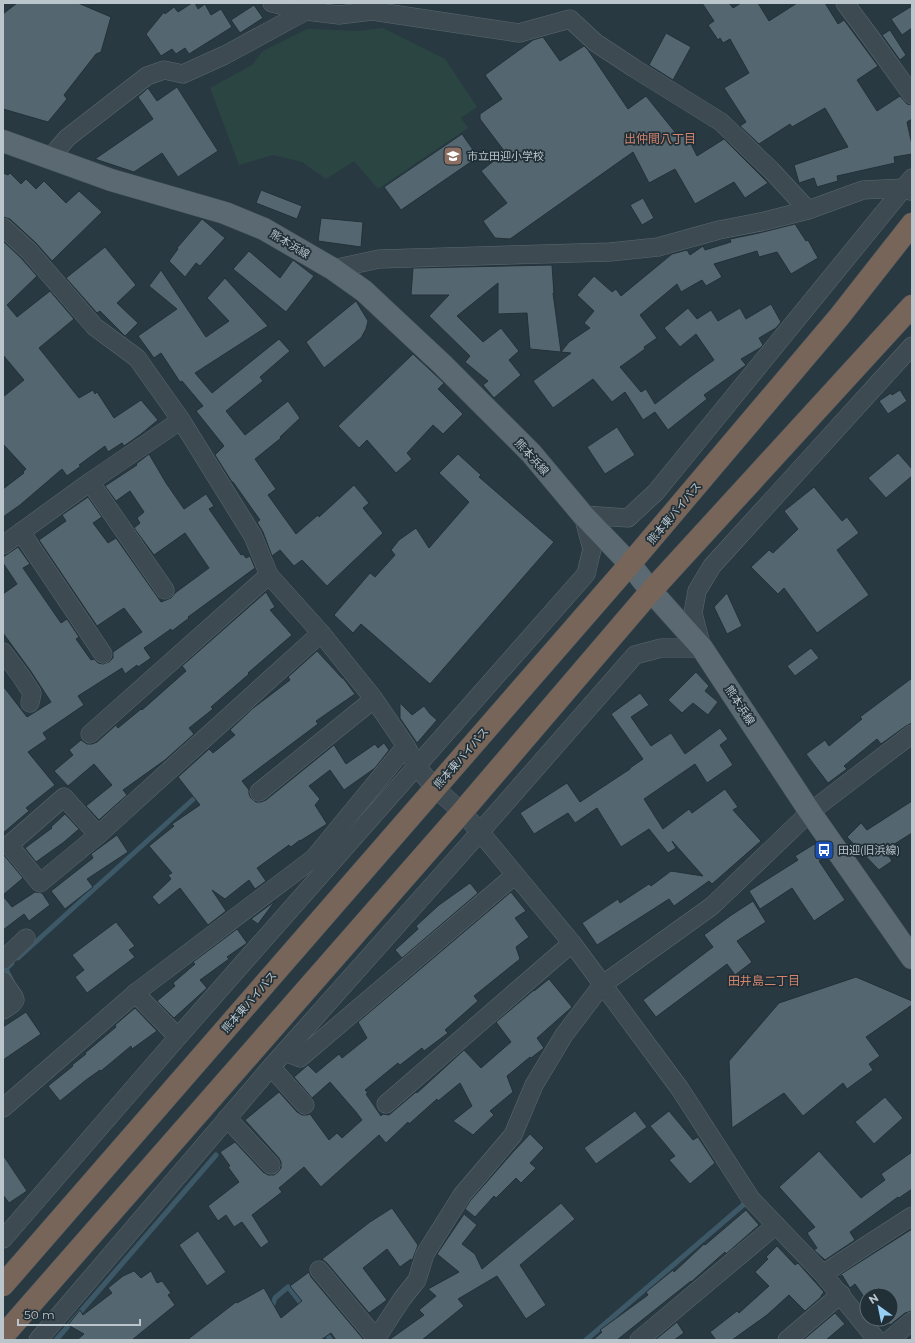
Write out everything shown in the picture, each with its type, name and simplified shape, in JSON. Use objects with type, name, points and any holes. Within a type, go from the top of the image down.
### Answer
[{"type":"highway","name":"熊本東バイパス","points":[[3,1285],[630,564],[839,318],[912,224]]},
{"type":"highway","points":[[3,1336],[462,812],[651,591],[912,306]]},
{"type":"main road","name":"熊本浜線","points":[[3,141],[111,180],[225,213],[264,228],[333,269],[364,292],[442,364],[530,453],[583,515],[630,564],[651,591],[702,648],[810,812],[912,958]]},
{"type":"street","points":[[272,3],[306,11],[339,15],[376,7],[519,33],[570,19],[596,43],[721,122],[771,170],[808,210]]},
{"type":"street","points":[[845,3],[872,38],[912,95]]},
{"type":"street","points":[[50,158],[67,138],[147,76],[164,70],[183,74],[225,55],[306,11]]},
{"type":"street","points":[[333,269],[379,259],[610,252],[658,247],[719,230],[765,221],[808,210],[863,190],[910,186]]},
{"type":"street","points":[[3,1239],[178,1037],[586,574],[592,549],[583,515],[628,518],[656,492],[910,186]]},
{"type":"street","points":[[3,227],[29,251],[95,327],[136,358],[180,420],[253,536],[269,575],[321,633],[374,699],[406,746],[417,767],[434,788],[462,812],[480,832],[572,943],[680,1089],[751,1199],[841,1294],[877,1340]]},
{"type":"street","points":[[38,1340],[284,1052],[635,655],[661,648],[702,648],[693,613],[697,591],[712,566],[911,351]]},
{"type":"street","points":[[3,545],[90,482],[180,420]]},
{"type":"street","points":[[90,482],[165,590]]},
{"type":"street","points":[[20,532],[103,654]]},
{"type":"street","points":[[90,734],[269,575]]},
{"type":"street","points":[[98,835],[64,797],[9,845],[40,883],[98,835],[321,633]]},
{"type":"street","points":[[3,652],[32,693],[30,703]]},
{"type":"street","points":[[259,792],[374,699]]},
{"type":"street","points":[[319,1270],[375,1339],[402,1299],[417,1280],[426,1254],[462,1195],[514,1135],[534,1085],[564,1035],[602,984],[712,906],[810,812],[912,734]]},
{"type":"street","points":[[3,1108],[135,993],[314,858],[406,746]]},
{"type":"street","points":[[284,1052],[300,1058],[515,875]]},
{"type":"street","points":[[3,960],[26,938]]},
{"type":"street","points":[[386,1104],[572,943]]},
{"type":"street","points":[[3,981],[15,1000],[3,1010]]},
{"type":"street","points":[[135,993],[178,1037]]},
{"type":"street","points":[[271,1067],[305,1105]]},
{"type":"street","points":[[227,1118],[271,1165]]},
{"type":"street","points":[[823,1274],[912,1216]]},
{"type":"street","points":[[639,1340],[776,1225]]},
{"type":"street","points":[[787,1340],[841,1294]]},
{"type":"street","points":[[889,1340],[912,1321]]},
{"type":"green space","points":[[383,28],[445,59],[477,107],[461,118],[468,128],[378,189],[354,161],[326,179],[302,162],[273,155],[239,165],[210,88],[252,65],[263,51],[307,29],[358,31]]},
{"type":"building","points":[[17,3],[78,3],[111,17],[101,52],[96,54],[64,95],[67,99],[48,122],[3,109],[3,14]]},
{"type":"building","points":[[192,3],[195,3],[198,9],[205,4],[211,15],[221,9],[232,27],[189,54],[185,48],[176,54],[172,49],[161,56],[146,34],[164,12],[165,14],[174,7],[178,12]]},
{"type":"building","points":[[702,3],[729,3],[733,8],[741,3],[758,3],[769,21],[797,3],[825,3],[838,24],[844,20],[878,66],[857,80],[877,111],[900,96],[907,104],[912,105],[912,119],[907,122],[912,145],[912,154],[894,157],[895,163],[837,176],[838,181],[817,187],[814,178],[799,183],[794,165],[848,147],[825,108],[792,127],[790,124],[759,144],[740,126],[746,122],[724,88],[749,73],[730,39],[723,43],[720,38],[718,40],[708,25],[714,21]]},
{"type":"building","points":[[254,5],[263,18],[240,33],[231,20]]},
{"type":"building","points":[[912,6],[912,28],[902,35],[891,19]]},
{"type":"building","points":[[890,30],[906,55],[900,60],[882,35]]},
{"type":"building","points":[[666,33],[691,47],[673,80],[649,65]]},
{"type":"building","points":[[543,37],[560,61],[584,46],[628,109],[646,96],[679,137],[686,134],[697,156],[724,139],[768,183],[745,198],[734,182],[695,204],[675,169],[649,183],[633,152],[510,239],[495,238],[483,221],[507,203],[481,171],[505,152],[480,119],[480,114],[502,99],[485,75],[533,40]]},
{"type":"building","points":[[177,87],[218,151],[178,177],[162,153],[134,172],[95,159],[153,119],[138,97],[148,88],[157,101]]},
{"type":"building","points":[[462,134],[478,157],[401,210],[384,187]]},
{"type":"building","points":[[3,173],[8,175],[10,173],[21,184],[26,179],[36,189],[44,181],[66,203],[79,191],[102,212],[52,261],[36,243],[10,219],[3,217]]},
{"type":"building","points":[[261,190],[302,206],[297,219],[256,203]]},
{"type":"building","points":[[643,198],[654,218],[642,225],[630,205]]},
{"type":"building","points":[[321,218],[363,222],[361,247],[318,241]]},
{"type":"building","points":[[202,219],[225,238],[200,266],[196,263],[185,277],[169,261],[178,249],[177,248]]},
{"type":"building","points":[[795,224],[806,241],[808,240],[818,258],[791,274],[777,252],[759,257],[757,251],[714,264],[722,277],[706,286],[702,280],[681,292],[677,284],[640,315],[657,338],[644,347],[645,349],[620,367],[641,392],[646,389],[655,404],[714,360],[696,334],[680,347],[664,328],[688,308],[697,319],[711,310],[718,321],[740,308],[746,319],[771,304],[781,322],[776,328],[759,338],[763,345],[760,348],[741,359],[746,365],[704,395],[707,399],[668,430],[655,412],[643,420],[625,392],[612,402],[593,379],[553,408],[533,381],[571,353],[530,349],[527,313],[498,314],[498,283],[457,316],[483,342],[501,328],[519,351],[509,360],[521,375],[494,398],[483,385],[488,381],[465,362],[470,356],[429,316],[449,295],[411,295],[413,268],[552,265],[554,294],[553,293],[561,352],[569,342],[590,328],[584,323],[594,311],[577,295],[594,276],[612,292],[616,289],[621,296],[672,254],[687,250],[690,255],[703,246],[705,250],[731,242],[730,239]]},
{"type":"building","points":[[3,241],[37,276],[7,305],[17,317],[50,291],[74,319],[39,348],[79,398],[93,390],[95,394],[97,392],[114,418],[141,400],[158,420],[124,446],[122,443],[108,452],[105,446],[67,476],[62,469],[20,505],[3,517],[3,489],[24,473],[23,472],[26,469],[3,444],[3,397],[24,380],[3,355]]},
{"type":"building","points":[[105,247],[136,285],[117,303],[138,323],[125,336],[100,311],[97,313],[66,278]]},
{"type":"building","points":[[249,251],[280,278],[293,260],[314,276],[286,312],[233,269]]},
{"type":"building","points":[[161,270],[206,337],[229,321],[207,298],[225,278],[268,326],[195,373],[212,393],[279,339],[290,351],[260,377],[263,381],[226,411],[245,435],[288,401],[300,418],[280,437],[281,438],[255,459],[276,489],[268,495],[296,534],[318,515],[319,517],[354,485],[369,503],[363,508],[383,533],[327,586],[302,560],[294,566],[280,550],[272,556],[263,532],[257,522],[260,520],[232,482],[215,455],[224,446],[196,411],[203,406],[182,381],[180,382],[161,353],[154,358],[138,336],[177,309],[149,286]]},
{"type":"building","points":[[356,301],[368,321],[366,329],[361,338],[324,368],[306,342]]},
{"type":"building","points":[[413,354],[444,383],[438,389],[463,414],[443,434],[433,425],[407,453],[412,459],[396,473],[367,440],[359,448],[338,426]]},
{"type":"building","points":[[900,390],[907,401],[888,414],[879,401],[891,393],[892,395]]},
{"type":"building","points":[[617,427],[635,455],[605,474],[587,447]]},
{"type":"building","points":[[898,453],[912,469],[912,476],[886,498],[868,478]]},
{"type":"building","points":[[149,454],[166,483],[184,509],[206,494],[214,506],[209,509],[241,555],[243,554],[246,558],[250,556],[255,568],[188,617],[189,618],[172,631],[171,629],[144,648],[151,658],[138,667],[137,665],[125,674],[122,668],[78,696],[84,705],[43,733],[47,739],[28,752],[55,785],[26,808],[29,811],[3,833],[3,686],[27,717],[51,702],[3,633],[3,594],[17,584],[3,563],[3,557],[18,547],[30,564],[23,568],[61,623],[67,619],[79,637],[76,639],[91,660],[94,659],[98,663],[103,664],[109,662],[113,658],[113,652],[142,632],[124,608],[97,626],[39,540],[66,521],[62,515],[88,497],[102,517],[93,523],[108,543],[116,538],[161,602],[171,598],[175,593],[209,568],[185,533],[154,555],[134,528],[140,523],[137,518],[144,512],[130,491],[116,501],[105,486],[137,465],[136,464]]},
{"type":"building","points":[[458,454],[481,475],[479,477],[554,542],[430,684],[361,624],[353,633],[334,615],[370,573],[375,577],[395,555],[391,550],[399,540],[416,528],[429,548],[469,502],[439,473]]},
{"type":"building","points":[[814,487],[842,521],[847,517],[859,533],[837,550],[869,595],[817,633],[784,588],[778,594],[751,567],[769,550],[773,553],[798,529],[784,511]]},
{"type":"building","points":[[266,592],[275,607],[270,610],[292,635],[211,707],[213,709],[189,728],[194,734],[165,760],[123,790],[127,795],[99,820],[86,806],[112,785],[94,764],[68,786],[54,771],[73,755],[69,750],[81,740],[87,744],[97,742],[116,725],[118,728],[141,709],[142,710],[186,671],[182,666]]},
{"type":"building","points":[[727,593],[742,626],[727,634],[714,607]]},
{"type":"building","points":[[811,648],[819,658],[795,676],[787,666]]},
{"type":"building","points":[[317,651],[343,678],[355,694],[316,721],[318,724],[242,781],[249,790],[251,798],[256,802],[266,800],[334,745],[346,764],[375,744],[378,748],[384,743],[389,750],[375,768],[344,790],[330,770],[309,786],[320,799],[315,805],[327,824],[291,847],[289,845],[257,868],[266,881],[255,889],[249,880],[225,899],[212,890],[226,911],[208,925],[180,888],[159,905],[152,897],[171,879],[168,875],[172,873],[149,846],[174,826],[172,824],[200,805],[178,777],[209,749],[213,753],[235,735],[230,730],[252,709],[290,680],[288,677]]},
{"type":"building","points":[[696,672],[709,686],[705,691],[718,702],[708,715],[693,703],[682,713],[668,700]]},
{"type":"building","points":[[912,678],[912,723],[881,744],[877,739],[844,766],[847,769],[828,783],[806,754],[825,740],[829,746],[862,719],[860,717]]},
{"type":"building","points":[[640,693],[649,705],[631,717],[651,746],[671,733],[685,754],[720,728],[728,739],[720,745],[733,765],[707,783],[695,764],[644,799],[663,829],[689,809],[692,813],[725,789],[738,807],[733,810],[761,841],[712,884],[709,881],[674,906],[669,899],[597,945],[582,923],[618,899],[620,903],[649,884],[651,886],[671,871],[703,876],[672,841],[676,848],[668,853],[649,829],[621,847],[597,808],[575,823],[568,813],[534,834],[520,813],[567,783],[580,802],[643,759],[611,714]]},
{"type":"building","points":[[400,703],[412,715],[424,706],[437,720],[417,743],[400,718]]},
{"type":"building","points":[[912,801],[912,833],[885,850],[892,861],[879,870],[847,837],[861,823],[867,830]]},
{"type":"building","points":[[65,814],[79,829],[36,862],[25,848],[52,828],[51,827]]},
{"type":"building","points":[[117,835],[128,852],[87,879],[93,887],[65,909],[51,891],[93,858],[91,854]]},
{"type":"building","points":[[816,843],[826,857],[819,861],[845,900],[814,921],[792,888],[760,909],[749,891],[798,860],[795,856]]},
{"type":"building","points":[[3,854],[23,878],[3,895]]},
{"type":"building","points":[[470,883],[478,893],[402,958],[395,950],[418,929],[416,926],[439,905]]},
{"type":"building","points":[[35,892],[42,893],[50,905],[29,921],[24,914],[3,930],[3,896],[12,907]]},
{"type":"building","points":[[511,892],[526,911],[515,918],[529,937],[516,947],[520,959],[474,996],[478,1001],[445,1030],[448,1033],[424,1051],[422,1048],[400,1065],[398,1063],[365,1090],[368,1093],[366,1094],[381,1116],[383,1114],[389,1115],[416,1092],[417,1093],[464,1050],[481,1068],[511,1042],[496,1022],[549,979],[572,1007],[537,1038],[544,1048],[531,1058],[530,1057],[507,1076],[513,1092],[490,1111],[494,1115],[473,1135],[453,1121],[472,1106],[460,1083],[438,1101],[437,1099],[409,1124],[408,1122],[386,1143],[379,1135],[321,1187],[304,1167],[279,1188],[282,1192],[252,1215],[269,1242],[261,1248],[242,1222],[234,1227],[226,1215],[218,1221],[208,1206],[239,1182],[228,1167],[230,1166],[220,1152],[235,1142],[263,1172],[268,1175],[274,1175],[281,1168],[279,1158],[245,1120],[279,1092],[297,1112],[302,1115],[310,1114],[329,1140],[337,1133],[342,1138],[362,1120],[356,1112],[330,1082],[312,1098],[294,1077],[308,1065],[316,1073],[339,1054],[342,1058],[367,1038],[358,1022]]},
{"type":"building","points":[[275,901],[258,924],[251,919]]},
{"type":"building","points":[[753,901],[766,922],[737,941],[752,962],[735,975],[727,964],[656,1017],[643,1000],[713,947],[704,935]]},
{"type":"building","points":[[116,922],[135,946],[129,950],[135,957],[87,993],[75,977],[84,970],[72,955]]},
{"type":"building","points":[[237,929],[247,943],[227,957],[229,959],[200,980],[207,988],[174,1018],[157,1001],[175,986],[173,983],[195,964],[193,962]]},
{"type":"building","points":[[856,977],[912,1001],[912,1005],[866,1037],[880,1056],[869,1064],[873,1070],[847,1089],[843,1083],[803,1116],[784,1093],[732,1128],[729,1061],[779,1003]]},
{"type":"building","points":[[135,1008],[157,1031],[132,1049],[131,1046],[101,1071],[100,1070],[86,1080],[60,1101],[48,1086],[73,1066],[72,1065],[116,1027],[115,1025]]},
{"type":"building","points":[[26,1012],[41,1034],[3,1060],[3,1027]]},
{"type":"building","points":[[885,1097],[903,1118],[874,1144],[855,1122]]},
{"type":"building","points":[[635,1111],[647,1127],[596,1164],[584,1148]]},
{"type":"building","points":[[669,1111],[693,1140],[698,1137],[715,1163],[690,1184],[669,1160],[675,1156],[650,1126]]},
{"type":"building","points":[[530,1134],[544,1148],[530,1163],[536,1168],[521,1183],[516,1178],[496,1198],[494,1196],[475,1217],[465,1209],[470,1201]]},
{"type":"building","points":[[819,1151],[861,1198],[885,1180],[881,1174],[912,1152],[912,1189],[899,1198],[898,1197],[850,1232],[855,1240],[825,1260],[814,1250],[817,1248],[807,1233],[815,1227],[779,1187]]},
{"type":"building","points":[[3,1155],[27,1191],[9,1203],[3,1195]]},
{"type":"building","points":[[561,1203],[575,1219],[520,1265],[546,1305],[526,1319],[497,1276],[458,1299],[464,1306],[422,1340],[389,1340],[424,1315],[419,1310],[436,1296],[428,1289],[459,1272],[437,1254],[464,1214],[477,1225],[462,1244],[475,1254],[482,1269]]},
{"type":"building","points":[[392,1208],[418,1245],[412,1261],[411,1259],[400,1267],[387,1249],[363,1268],[387,1300],[369,1313],[322,1259],[370,1222]]},
{"type":"building","points":[[746,1210],[759,1225],[726,1254],[725,1252],[691,1282],[617,1340],[593,1340],[602,1332],[600,1330],[648,1295],[646,1292],[673,1270],[674,1272],[704,1244],[705,1245]]},
{"type":"building","points":[[912,1229],[912,1311],[905,1313],[899,1318],[899,1287],[859,1287],[859,1290],[855,1284],[850,1288],[842,1275],[839,1277],[838,1276]]},
{"type":"building","points":[[198,1231],[226,1272],[207,1286],[179,1245]]},
{"type":"building","points":[[777,1246],[795,1265],[798,1263],[824,1292],[821,1297],[805,1311],[789,1295],[767,1315],[732,1340],[716,1340],[710,1332],[737,1311],[739,1313],[769,1286],[755,1272],[768,1259],[766,1257]]},
{"type":"building","points":[[134,1271],[141,1278],[151,1271],[157,1283],[162,1281],[171,1293],[168,1295],[175,1305],[132,1340],[77,1340],[84,1334],[68,1325],[80,1310],[83,1315],[112,1293],[108,1288],[123,1276]]},
{"type":"building","points":[[309,1272],[311,1277],[364,1340],[336,1340],[331,1333],[321,1340],[187,1340],[236,1302],[237,1303],[264,1288],[281,1318],[302,1301],[290,1286]]},
{"type":"building","points":[[835,1313],[845,1324],[826,1340],[803,1340]]},
{"type":"building","points":[[677,1322],[684,1333],[674,1340],[655,1340]]},
{"type":"waterway","points":[[18,958],[199,794]]},
{"type":"waterway","points":[[12,963],[6,969],[12,981]]},
{"type":"waterway","points":[[56,1340],[216,1155]]},
{"type":"waterway","points":[[586,1340],[749,1200]]},
{"type":"waterway","points":[[271,1310],[275,1298],[288,1287],[304,1307]]},
{"type":"waterway","points":[[324,1331],[331,1340]]},
{"type":"place","name":"市立田迎小学校","points":[[453,156]]},
{"type":"place","name":"田迎(旧浜線)","points":[[824,850]]},
{"type":"district","name":"出仲間八丁目","points":[[660,139]]},
{"type":"district","name":"田井島二丁目","points":[[764,981]]}]
